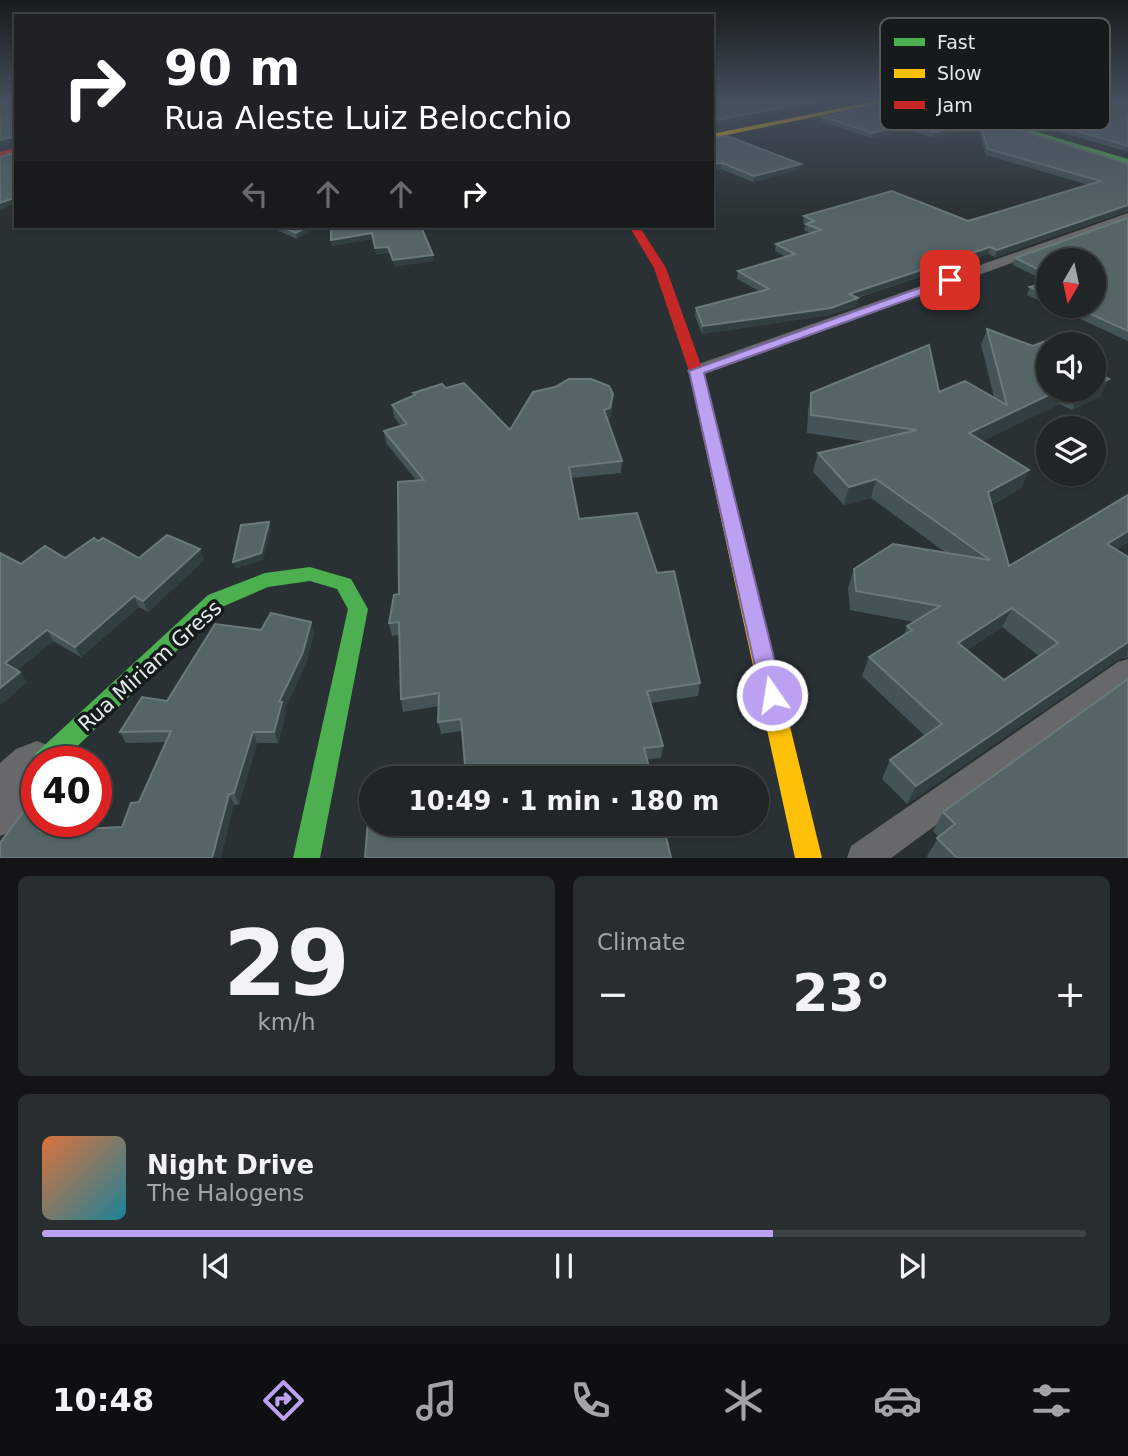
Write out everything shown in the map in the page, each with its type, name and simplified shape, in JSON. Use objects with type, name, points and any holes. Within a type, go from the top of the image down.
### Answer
[{"type":"street","points":[[1051,139],[1128,162]]},
{"type":"street","points":[[635,228],[660,268],[696,371],[809,858]]},
{"type":"street","name":"Rua Miriam Gress","points":[[19,782],[215,601],[276,579],[310,575],[344,584],[358,609],[306,858]]},
{"type":"lane","points":[[696,371],[1128,217]]},
{"type":"lane","points":[[863,858],[1116,679]]},
{"type":"building","points":[[714,139],[735,139],[801,164],[754,176],[722,163],[714,164]]},
{"type":"building","points":[[985,139],[1048,139],[1128,164],[1128,205],[997,250],[990,247],[849,294],[858,298],[831,308],[703,326],[696,308],[769,289],[738,271],[795,254],[776,244],[821,230],[806,224],[814,221],[804,216],[892,191],[968,221],[1101,181],[988,149]]},
{"type":"building","points":[[1104,139],[1128,139],[1128,146]]},
{"type":"building","points":[[14,153],[14,198],[0,203],[0,157]]},
{"type":"building","points":[[1128,218],[1128,331],[1099,318],[1106,318],[1106,248],[1043,248]]},
{"type":"building","points":[[285,228],[305,228],[296,233]]},
{"type":"building","points":[[331,228],[419,228],[433,255],[393,260],[388,247],[375,248],[372,233],[331,240]]},
{"type":"building","points":[[1036,251],[1036,268],[1015,258]]},
{"type":"building","points":[[987,329],[1036,345],[1036,401],[969,433],[1029,470],[988,492],[1009,566],[1128,495],[1128,531],[1107,544],[1128,557],[1128,642],[916,786],[890,760],[942,724],[869,657],[912,630],[907,626],[940,606],[856,591],[854,569],[893,544],[990,560],[876,479],[849,487],[818,453],[917,430],[811,415],[811,393],[929,345],[939,392],[965,381],[1007,405]],"holes":[[[1012,608],[1058,643],[1004,680],[958,643]]]},
{"type":"building","points":[[569,379],[591,379],[609,386],[613,394],[610,408],[604,410],[622,461],[569,467],[579,519],[637,513],[657,573],[674,571],[700,683],[647,691],[663,746],[644,748],[649,766],[465,766],[461,719],[438,722],[439,693],[401,699],[399,622],[389,623],[394,595],[399,594],[398,482],[424,480],[384,431],[407,424],[392,405],[415,395],[413,393],[442,384],[446,388],[464,383],[510,430],[533,392],[555,387]]},
{"type":"building","points":[[269,522],[261,553],[233,562],[241,525]]},
{"type":"building","points":[[167,535],[200,549],[143,601],[134,596],[75,647],[47,630],[5,663],[20,672],[0,688],[0,553],[21,564],[45,546],[65,558],[94,538],[98,541],[103,538],[139,558]]},
{"type":"building","points":[[271,613],[311,622],[303,652],[279,702],[282,702],[274,732],[253,732],[234,793],[229,794],[212,858],[0,858],[0,843],[21,815],[21,837],[112,837],[112,827],[122,827],[131,803],[139,802],[171,731],[120,732],[142,697],[167,701],[215,624],[261,630]]},
{"type":"building","points":[[1128,679],[1128,858],[957,858],[937,838],[955,824],[943,812]]},
{"type":"building","points":[[367,836],[666,836],[671,858],[365,858]]},
{"type":"traffic: fast","points":[[1051,139],[1128,162]]},
{"type":"traffic: fast","points":[[61,746],[215,601],[265,580],[310,574],[344,584],[358,609],[306,858]]},
{"type":"traffic: slow","points":[[707,418],[809,858]]},
{"type":"traffic: jam","points":[[0,155],[14,150]]},
{"type":"traffic: jam","points":[[635,228],[660,268],[696,371],[707,418]]},
{"type":"route","points":[[772,695],[696,371],[950,280]]}]
